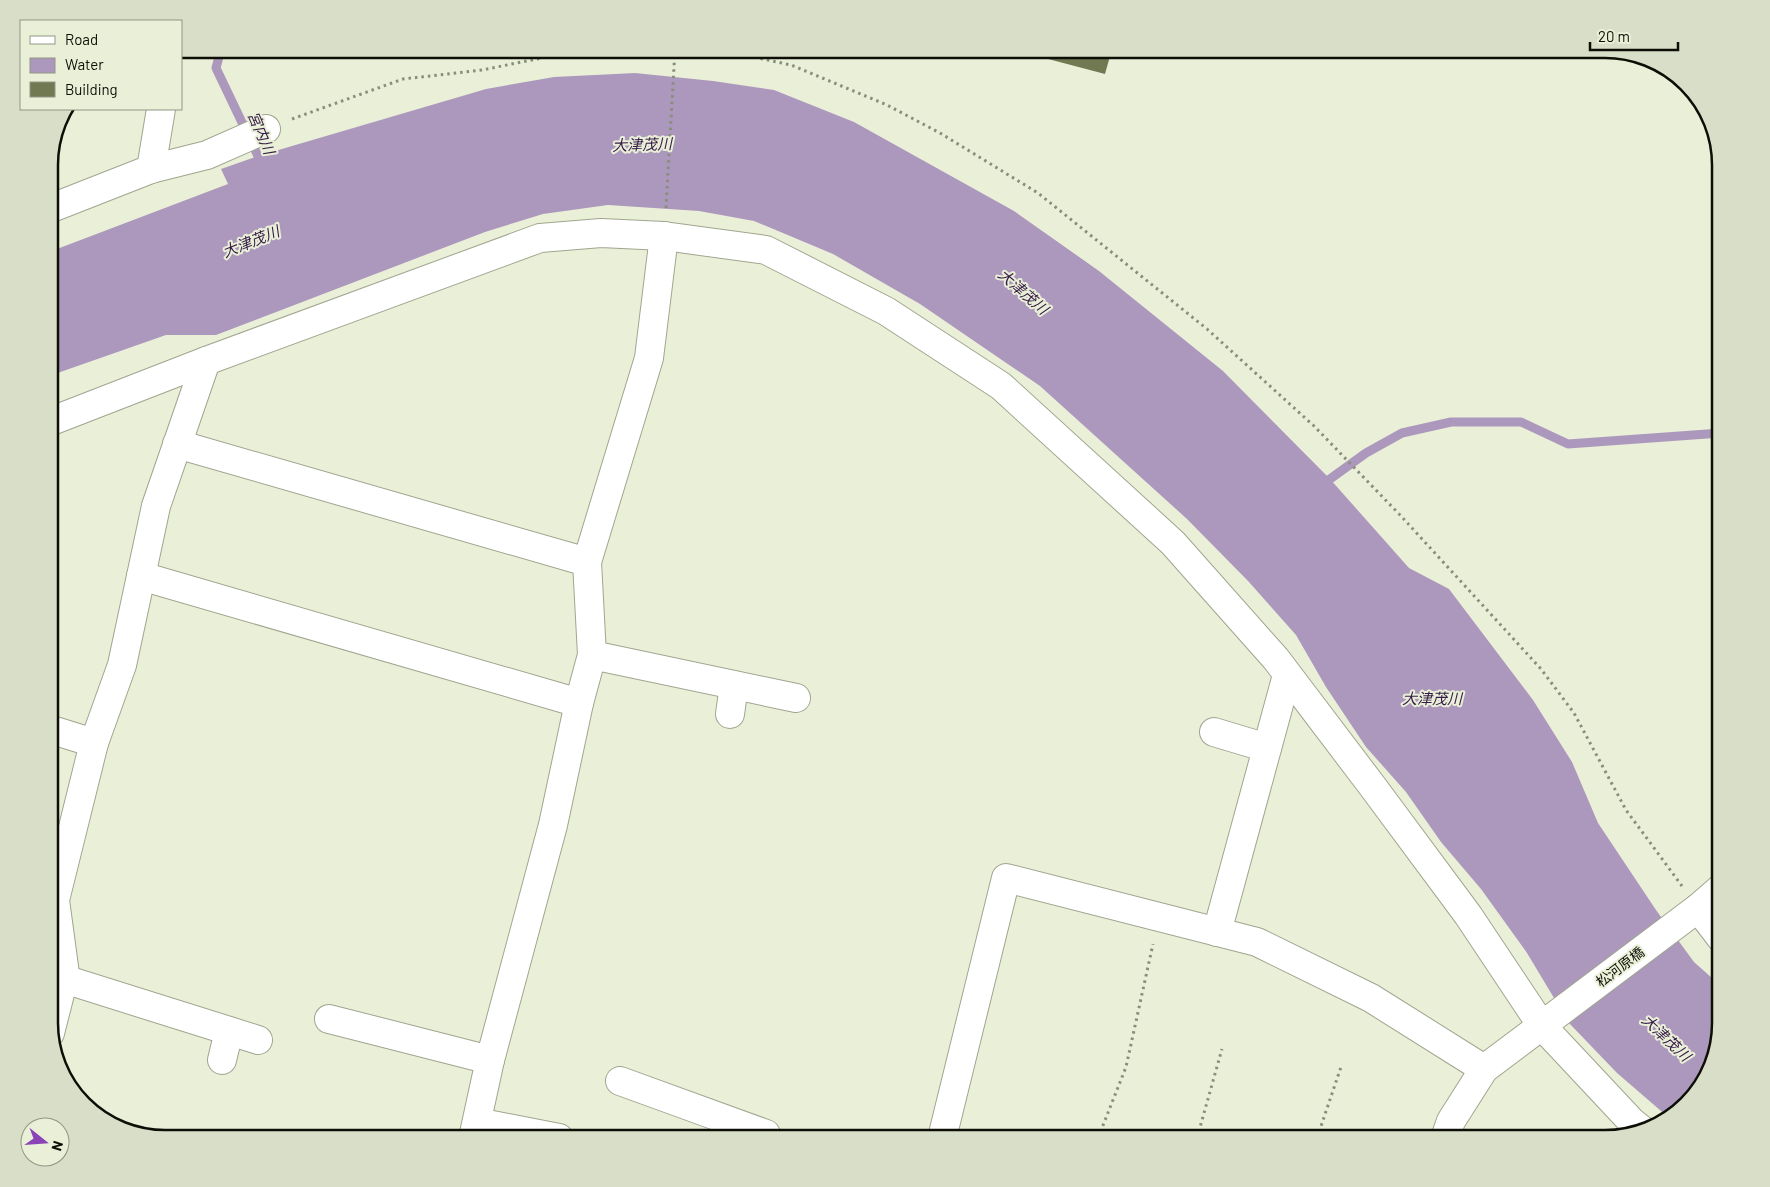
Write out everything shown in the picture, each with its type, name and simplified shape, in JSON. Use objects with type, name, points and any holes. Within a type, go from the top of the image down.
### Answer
[{"type":"street","points":[[152,169],[162,110]]},
{"type":"street","points":[[58,206],[152,169],[207,154],[266,129]]},
{"type":"street","points":[[475,1130],[490,1060],[553,825],[579,703],[592,655],[587,562],[649,358],[665,227]]},
{"type":"street","points":[[58,419],[206,361],[540,238],[665,227],[766,250],[886,311],[1001,386],[1173,543],[1276,659],[1468,915],[1542,1026],[1636,1125]]},
{"type":"street","points":[[58,877],[94,743],[122,665],[156,506],[206,361]]},
{"type":"street","points":[[177,444],[587,562]]},
{"type":"street","points":[[141,576],[579,703]]},
{"type":"street","points":[[592,655],[796,698]]},
{"type":"street","points":[[1218,932],[1288,675]]},
{"type":"street","points":[[730,714],[734,685]]},
{"type":"street","points":[[58,731],[94,743]]},
{"type":"street","points":[[1214,732],[1267,748]]},
{"type":"street","points":[[944,1130],[1006,878],[1257,942],[1371,998],[1484,1068],[1451,1121],[1448,1130]]},
{"type":"street","name":"松河原橋","points":[[1484,1068],[1712,896]]},
{"type":"street","points":[[1698,908],[1712,926]]},
{"type":"street","points":[[58,939],[64,979],[58,1002]]},
{"type":"street","points":[[64,979],[258,1040]]},
{"type":"street","points":[[329,1019],[490,1060]]},
{"type":"street","points":[[222,1060],[230,1031]]},
{"type":"street","points":[[620,1081],[755,1130]]},
{"type":"path","points":[[266,129],[403,79],[482,70],[543,58]]},
{"type":"path","points":[[665,227],[675,58]]},
{"type":"path","points":[[756,58],[791,65],[888,105],[940,133],[1038,193],[1208,329],[1321,433],[1401,516],[1540,669],[1574,713],[1626,810],[1698,908]]},
{"type":"path","points":[[1101,1130],[1126,1067],[1158,917]]},
{"type":"path","points":[[1199,1130],[1222,1049]]},
{"type":"path","points":[[1320,1130],[1341,1067]]},
{"type":"water","name":"大津茂川","points":[[635,73],[713,81],[774,90],[854,122],[1014,211],[1099,271],[1223,371],[1330,479],[1409,568],[1449,589],[1533,700],[1572,762],[1598,823],[1656,910],[1694,962],[1712,978],[1712,1036],[1709,1050],[1701,1070],[1686,1093],[1663,1112],[1617,1073],[1569,1023],[1527,953],[1481,889],[1441,842],[1406,792],[1366,747],[1326,687],[1296,635],[1249,582],[1187,519],[1040,386],[920,304],[833,254],[754,221],[699,211],[608,205],[543,214],[485,232],[216,335],[166,335],[58,373],[58,249],[228,184],[221,169],[258,156],[486,89],[554,77]]},
{"type":"building","points":[[1042,57],[1110,57],[1105,74]]},
{"type":"waterway","name":"宮内川","points":[[219,58],[216,68],[258,156],[260,168]]},
{"type":"waterway","points":[[1321,484],[1366,453],[1402,433],[1451,422],[1521,422],[1568,444],[1712,434]]}]
